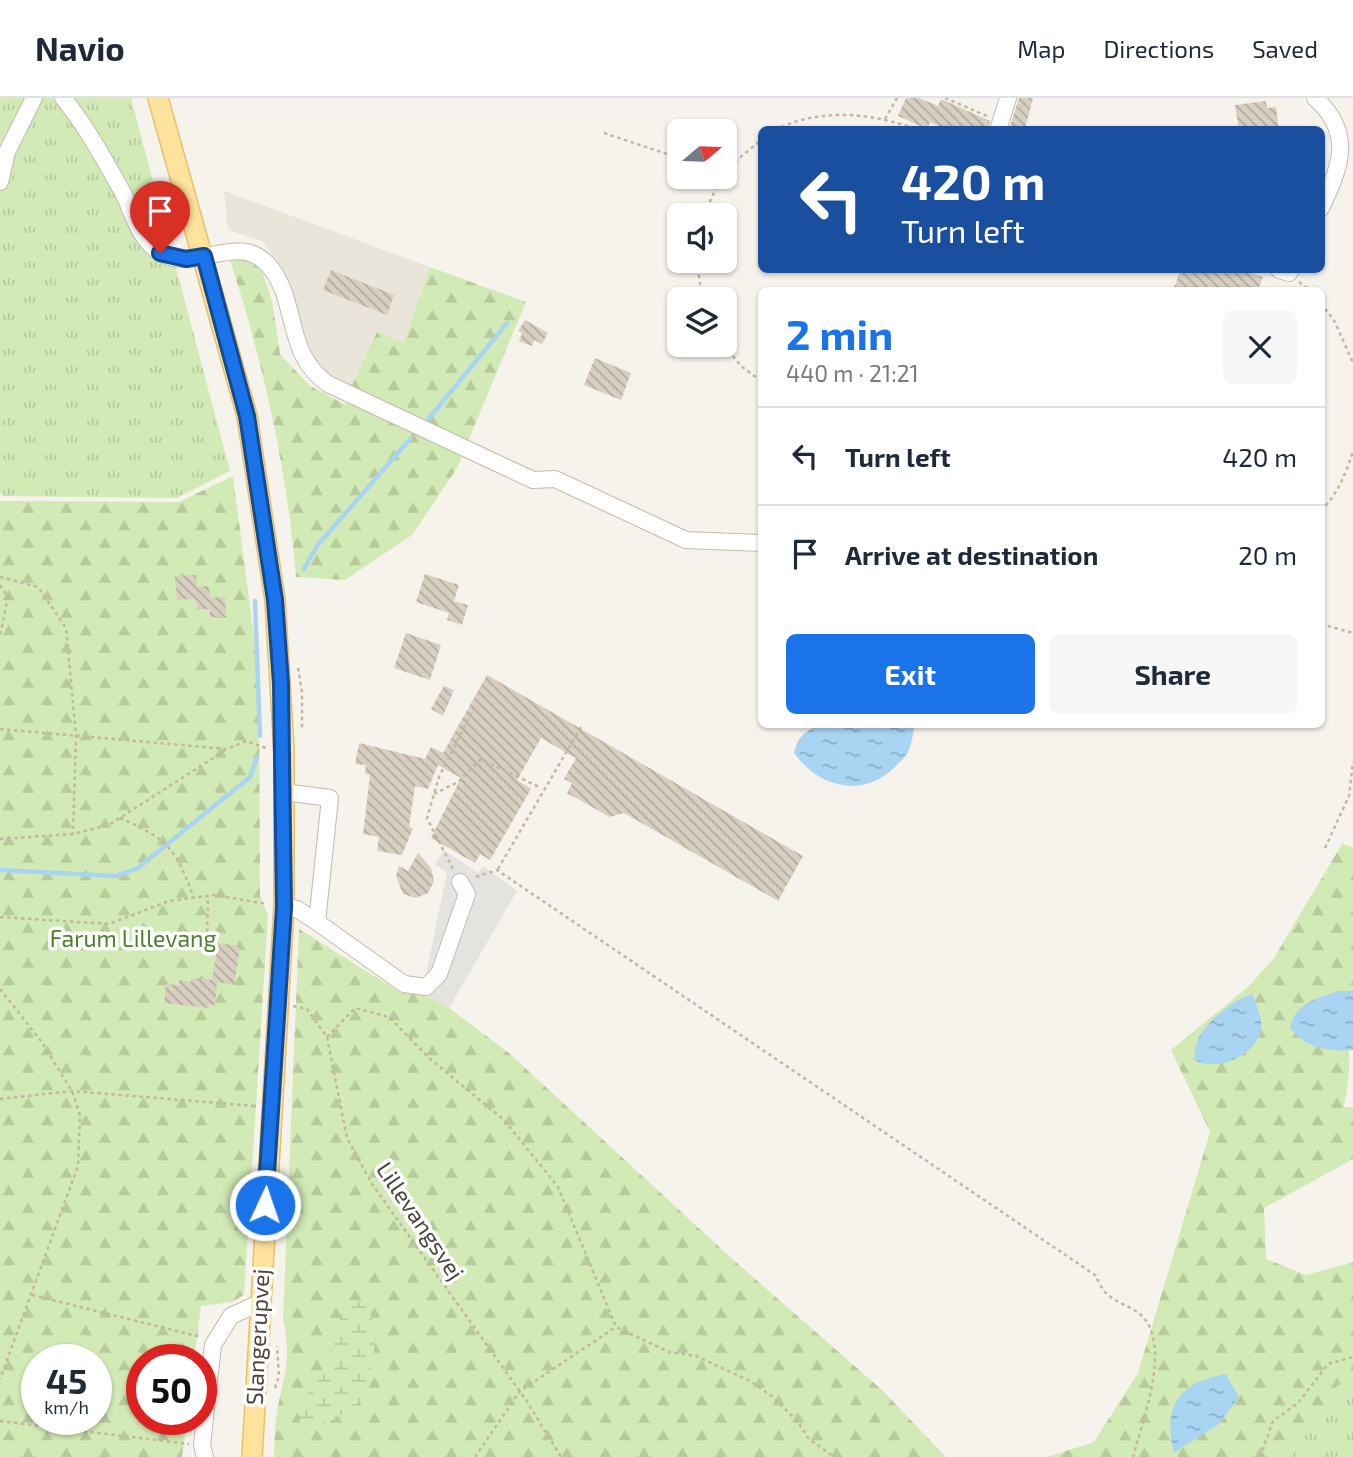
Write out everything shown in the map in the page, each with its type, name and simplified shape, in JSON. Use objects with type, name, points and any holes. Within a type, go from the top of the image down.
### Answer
[{"type":"main road","name":"Slangerupvej","points":[[158,98],[247,416],[275,600],[284,792],[284,907],[252,1457]]},
{"type":"lane","points":[[0,182],[7,152],[34,98]]},
{"type":"lane","points":[[63,98],[101,153],[146,240],[160,253],[174,257],[204,256],[232,250],[255,254],[268,265],[278,279],[295,339],[304,360],[317,377],[533,480],[555,479],[686,540],[758,543]]},
{"type":"lane","points":[[999,126],[1008,98]]},
{"type":"lane","points":[[1315,98],[1331,110],[1342,128],[1346,147],[1325,198]]},
{"type":"lane","points":[[284,792],[330,798],[317,922]]},
{"type":"lane","points":[[284,907],[297,909],[404,984],[426,987],[439,974],[467,894],[460,881]]},
{"type":"lane","points":[[214,1344],[230,1317],[259,1303]]},
{"type":"path","points":[[885,119],[897,98]]},
{"type":"path","points":[[945,98],[999,126]]},
{"type":"path","points":[[783,126],[800,118],[825,114],[885,119],[907,126]]},
{"type":"path","points":[[604,133],[667,154]]},
{"type":"path","points":[[737,160],[758,142]]},
{"type":"path","points":[[1325,308],[1335,322],[1353,363]]},
{"type":"path","points":[[734,357],[758,379]]},
{"type":"path","points":[[1325,507],[1333,499],[1346,475],[1353,451]]},
{"type":"path","points":[[0,577],[38,587],[66,628],[76,736],[73,834]]},
{"type":"path","points":[[0,585],[8,597],[0,635]]},
{"type":"path","points":[[1325,625],[1353,633]]},
{"type":"path","points":[[476,704],[449,754],[427,818],[460,881],[498,870],[542,789],[581,727]]},
{"type":"path","points":[[0,729],[227,748]]},
{"type":"path","points":[[0,839],[73,834],[109,825],[227,748],[246,741],[261,747]]},
{"type":"path","points":[[434,793],[458,782],[481,759],[542,789]]},
{"type":"path","points":[[1325,848],[1349,796],[1353,762]]},
{"type":"path","points":[[120,818],[161,838],[181,864],[194,898]]},
{"type":"path","points":[[498,870],[1094,1275],[1107,1295],[1126,1303],[1145,1319],[1153,1338],[1155,1374],[1133,1457]]},
{"type":"path","points":[[0,917],[109,924],[169,901],[208,896],[284,907]]},
{"type":"path","points":[[207,939],[208,896]]},
{"type":"path","points":[[0,989],[0,996]]},
{"type":"path","points":[[0,989],[41,1041],[72,1091],[80,1115],[78,1166],[0,1379]]},
{"type":"path","name":"Lillevangsvej","points":[[279,1003],[307,1009],[327,1037],[347,1138],[372,1184],[520,1391],[561,1457]]},
{"type":"path","points":[[327,1037],[355,1007],[389,1017],[429,1058],[504,1120],[558,1187],[616,1327],[669,1352],[696,1356],[750,1381],[773,1397],[798,1422],[808,1438],[834,1457]]},
{"type":"path","points":[[0,1099],[72,1091],[271,1107]]},
{"type":"path","points":[[32,1295],[196,1335],[211,1344]]},
{"type":"path","points":[[475,1457],[520,1391],[616,1327]]},
{"type":"path","points":[[1260,1457],[1273,1420],[1298,1403],[1328,1364],[1353,1357]]},
{"type":"path","points":[[0,1421],[204,1451]]},
{"type":"shaded area","points":[[224,191],[430,267],[404,344],[351,387],[320,369],[311,352],[282,268],[262,241],[228,230]]},
{"type":"shaded area","points":[[444,850],[478,873],[483,866],[517,891],[449,1008],[422,993],[447,873],[435,864]]},
{"type":"green space","points":[[0,98],[131,98],[230,471],[177,498],[2,496],[0,493]]},
{"type":"green space","points":[[229,257],[251,259],[262,271],[272,301],[280,354],[310,386],[346,405],[351,387],[377,332],[404,343],[430,267],[526,302],[457,468],[412,535],[345,580],[296,577],[287,496],[272,415],[253,336]]},
{"type":"green space","name":"Farum Lillevang","points":[[233,476],[259,676],[260,896],[268,915],[244,1295],[232,1302],[201,1306],[196,1344],[126,1344],[126,1435],[185,1435],[182,1457],[0,1457],[0,501],[179,502]]},
{"type":"green space","points":[[1342,844],[1353,847],[1353,991],[1339,991],[1349,1049],[1349,1076],[1344,1107],[1353,1107],[1353,1159],[1264,1208],[1266,1259],[1306,1275],[1353,1262],[1353,1378],[1334,1388],[1290,1457],[1047,1457],[1094,1442],[1138,1373],[1210,1132],[1171,1050],[1249,986],[1274,958]]},
{"type":"green space","points":[[299,929],[401,993],[422,993],[449,1008],[509,1053],[729,1256],[882,1390],[946,1457],[274,1457],[276,1418],[287,1357],[283,1319]]},
{"type":"green space","points":[[365,1300],[377,1331],[367,1396],[337,1418],[308,1431],[299,1425],[304,1400],[328,1364],[343,1308]]},
{"type":"green space","points":[[1353,1378],[1353,1457],[1290,1457],[1334,1388]]},
{"type":"water","points":[[914,728],[910,746],[903,759],[884,776],[857,786],[830,782],[817,775],[794,753],[797,743],[809,730]]},
{"type":"water","points":[[1339,991],[1353,991],[1353,1050],[1318,1047],[1296,1035],[1290,1028],[1302,1007],[1315,999]]},
{"type":"water","points":[[1252,994],[1261,1021],[1256,1042],[1248,1051],[1227,1062],[1204,1064],[1194,1060],[1199,1037],[1209,1024],[1230,1006]]},
{"type":"water","points":[[1226,1374],[1239,1397],[1219,1424],[1174,1453],[1170,1422],[1178,1399],[1196,1383]]},
{"type":"building","points":[[906,98],[919,98],[938,106],[941,99],[990,121],[989,126],[939,126],[930,122],[928,126],[920,126],[898,116]]},
{"type":"building","points":[[1019,98],[1033,98],[1026,126],[1010,126]]},
{"type":"building","points":[[1266,101],[1267,108],[1276,107],[1278,126],[1238,126],[1235,105]]},
{"type":"building","points":[[331,270],[394,295],[387,315],[323,290]]},
{"type":"building","points":[[1180,273],[1251,273],[1263,277],[1259,287],[1174,287]]},
{"type":"building","points":[[525,320],[548,333],[542,344],[534,340],[532,346],[519,341],[522,333],[518,331]]},
{"type":"building","points":[[595,358],[631,373],[621,400],[584,385]]},
{"type":"building","points":[[425,574],[459,585],[454,601],[468,605],[462,625],[447,620],[449,613],[416,602]]},
{"type":"building","points":[[196,575],[197,587],[209,586],[210,598],[225,597],[226,617],[210,617],[210,609],[197,610],[196,599],[177,600],[175,576]]},
{"type":"building","points":[[406,633],[441,645],[430,680],[394,668]]},
{"type":"building","points":[[487,675],[803,856],[778,901],[624,813],[610,817],[567,793],[572,783],[564,779],[576,758],[541,738],[517,780],[531,789],[490,860],[480,854],[475,863],[431,838],[461,778],[438,765],[428,789],[415,786],[409,827],[413,828],[402,855],[377,851],[379,837],[363,834],[370,775],[365,774],[366,765],[355,764],[359,743],[425,759],[431,747],[443,753]]},
{"type":"building","points":[[444,686],[454,690],[443,716],[431,709]]},
{"type":"building","points":[[418,853],[431,868],[434,881],[428,893],[416,898],[403,894],[396,876],[399,866],[408,871]]},
{"type":"building","points":[[218,943],[240,946],[234,985],[217,982],[215,1005],[209,1004],[209,1008],[164,1003],[166,984],[179,985],[179,980],[191,982],[192,978],[212,980]]},
{"type":"waterway","points":[[427,421],[507,323]]},
{"type":"waterway","points":[[304,569],[317,546],[410,439]]},
{"type":"waterway","points":[[255,601],[260,736]]},
{"type":"waterway","points":[[0,870],[116,876],[138,868],[250,777],[257,757]]},
{"type":"route","points":[[160,253],[186,259],[204,256],[247,416],[275,600],[284,751],[284,907],[265,1205]]}]
